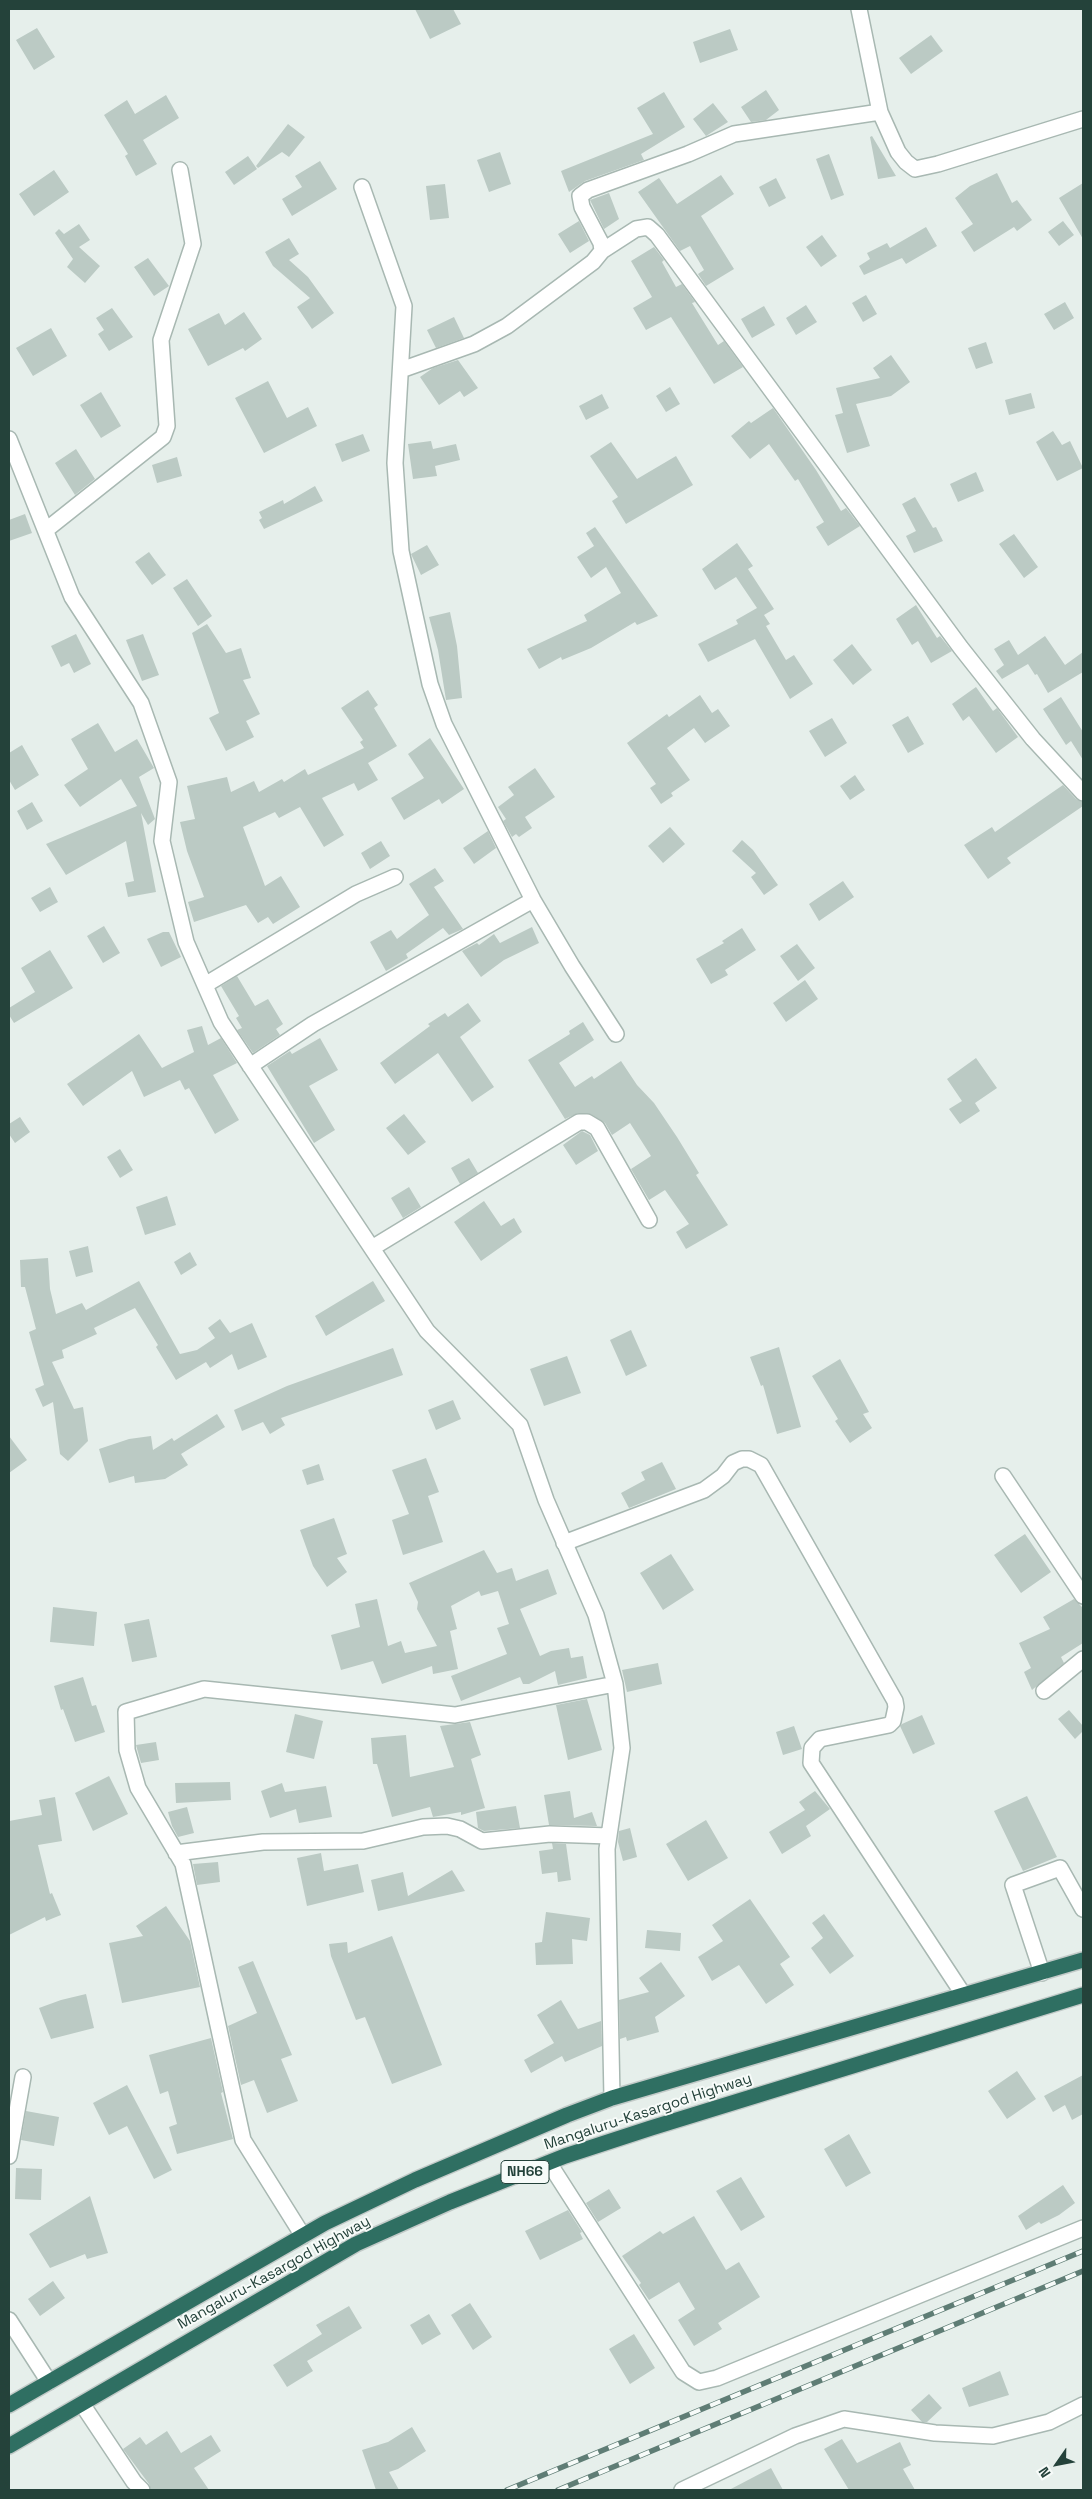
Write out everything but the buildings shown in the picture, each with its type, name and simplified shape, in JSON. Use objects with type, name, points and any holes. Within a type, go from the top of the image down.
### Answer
[{"type":"highway","name":"Mangaluru-Kasargod Highway","points":[[9,2405],[304,2236],[415,2180],[612,2098],[1083,1960]]},
{"type":"highway","name":"Mangaluru-Kasargod Highway","points":[[9,2446],[356,2244],[450,2202],[549,2163],[651,2128],[1083,1995]]},
{"type":"street","points":[[859,9],[880,112],[898,152],[915,169],[938,164],[1083,119]]},
{"type":"street","points":[[602,251],[601,243],[582,207],[580,196],[588,190],[688,154],[734,134],[880,112]]},
{"type":"street","points":[[46,530],[163,437],[167,426],[161,340],[193,244],[180,170]]},
{"type":"street","points":[[362,187],[404,306],[396,463],[402,550],[430,684],[444,724],[533,900],[572,966],[616,1034]]},
{"type":"street","points":[[401,370],[474,344],[507,326],[593,262],[602,251],[636,229],[648,228],[657,235],[961,648],[1033,739],[1083,793]]},
{"type":"street","points":[[9,440],[72,597],[141,703],[169,782],[162,841],[186,942],[221,1022],[427,1331],[520,1425],[546,1500],[596,1615],[615,1684],[622,1748],[606,1849],[612,2098]]},
{"type":"street","points":[[205,985],[356,894],[395,876]]},
{"type":"street","points":[[250,1066],[313,1024],[533,900]]},
{"type":"street","points":[[372,1248],[579,1122],[587,1122],[597,1128],[648,1220]]},
{"type":"street","points":[[564,1543],[704,1490],[723,1476],[733,1464],[742,1459],[749,1459],[761,1465],[876,1667],[896,1707],[893,1721],[889,1725],[820,1739],[812,1748],[811,1764],[963,1994]]},
{"type":"street","points":[[1004,1476],[1083,1596]]},
{"type":"street","points":[[1044,1691],[1083,1659]]},
{"type":"street","points":[[304,2236],[243,2140],[184,1864],[138,1788],[127,1750],[126,1712],[204,1689],[455,1715],[615,1684]]},
{"type":"street","points":[[176,1853],[263,1842],[363,1841],[431,1827],[460,1829],[482,1841],[550,1834],[609,1836]]},
{"type":"street","points":[[1042,1973],[1013,1885],[1060,1868],[1083,1908]]},
{"type":"street","points":[[9,2156],[23,2077]]},
{"type":"street","points":[[549,2163],[683,2372],[699,2382],[717,2378],[1083,2228]]},
{"type":"street","points":[[9,2320],[49,2382]]},
{"type":"street","points":[[82,2404],[134,2482],[142,2490]]},
{"type":"street","points":[[682,2490],[795,2436],[844,2419],[935,2433],[993,2436],[1049,2422],[1083,2405]]},
{"type":"railway","points":[[507,2490],[1083,2251]]},
{"type":"railway","points":[[558,2490],[1083,2271]]}]
